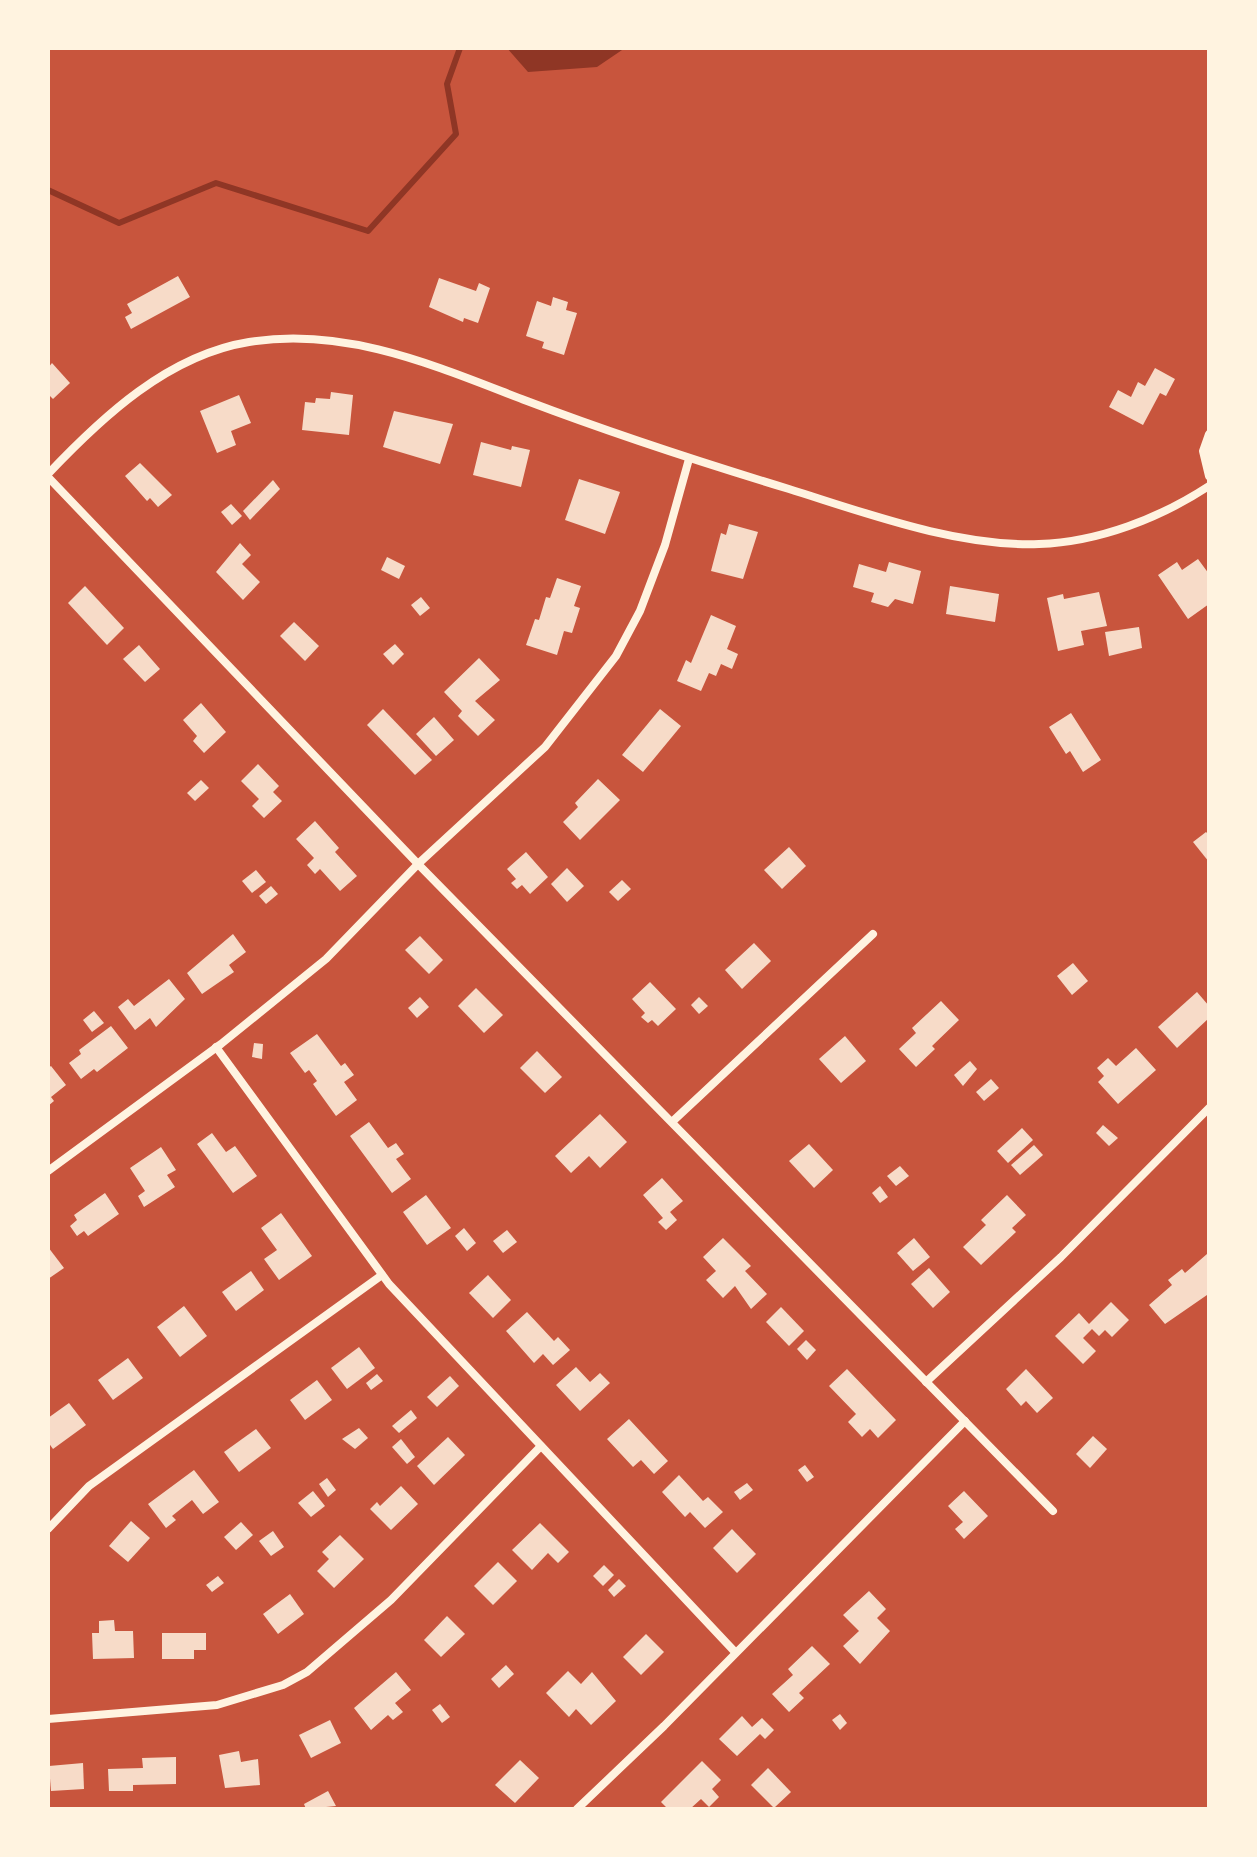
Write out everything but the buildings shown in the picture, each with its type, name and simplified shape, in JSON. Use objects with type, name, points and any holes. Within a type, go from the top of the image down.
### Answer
[{"type":"street","points":[[1053,1511],[418,864],[48,475],[108,415],[158,378],[204,354],[248,342],[284,339],[363,344],[438,367],[689,459],[895,523],[976,538],[1038,544],[1086,538],[1140,522],[1209,486]]},
{"type":"street","points":[[1209,434],[1203,451],[1209,476]]},
{"type":"street","points":[[48,1171],[216,1047],[326,959],[418,864],[545,747],[616,656],[640,611],[665,545],[689,459]]},
{"type":"street","points":[[673,1121],[873,934]]},
{"type":"street","points":[[216,1047],[382,1275],[735,1652]]},
{"type":"street","points":[[926,1382],[1061,1257],[1209,1108]]},
{"type":"street","points":[[48,1529],[89,1486],[382,1275]]},
{"type":"street","points":[[577,1809],[664,1726],[965,1421]]},
{"type":"street","points":[[48,1719],[217,1705],[283,1685],[307,1672],[391,1600],[541,1446]]},
{"type":"shaded area","points":[[507,48],[625,48],[597,67],[528,72]]},
{"type":"waterway","points":[[48,190],[119,223],[216,183],[368,231],[456,134],[447,84],[460,48]]}]
